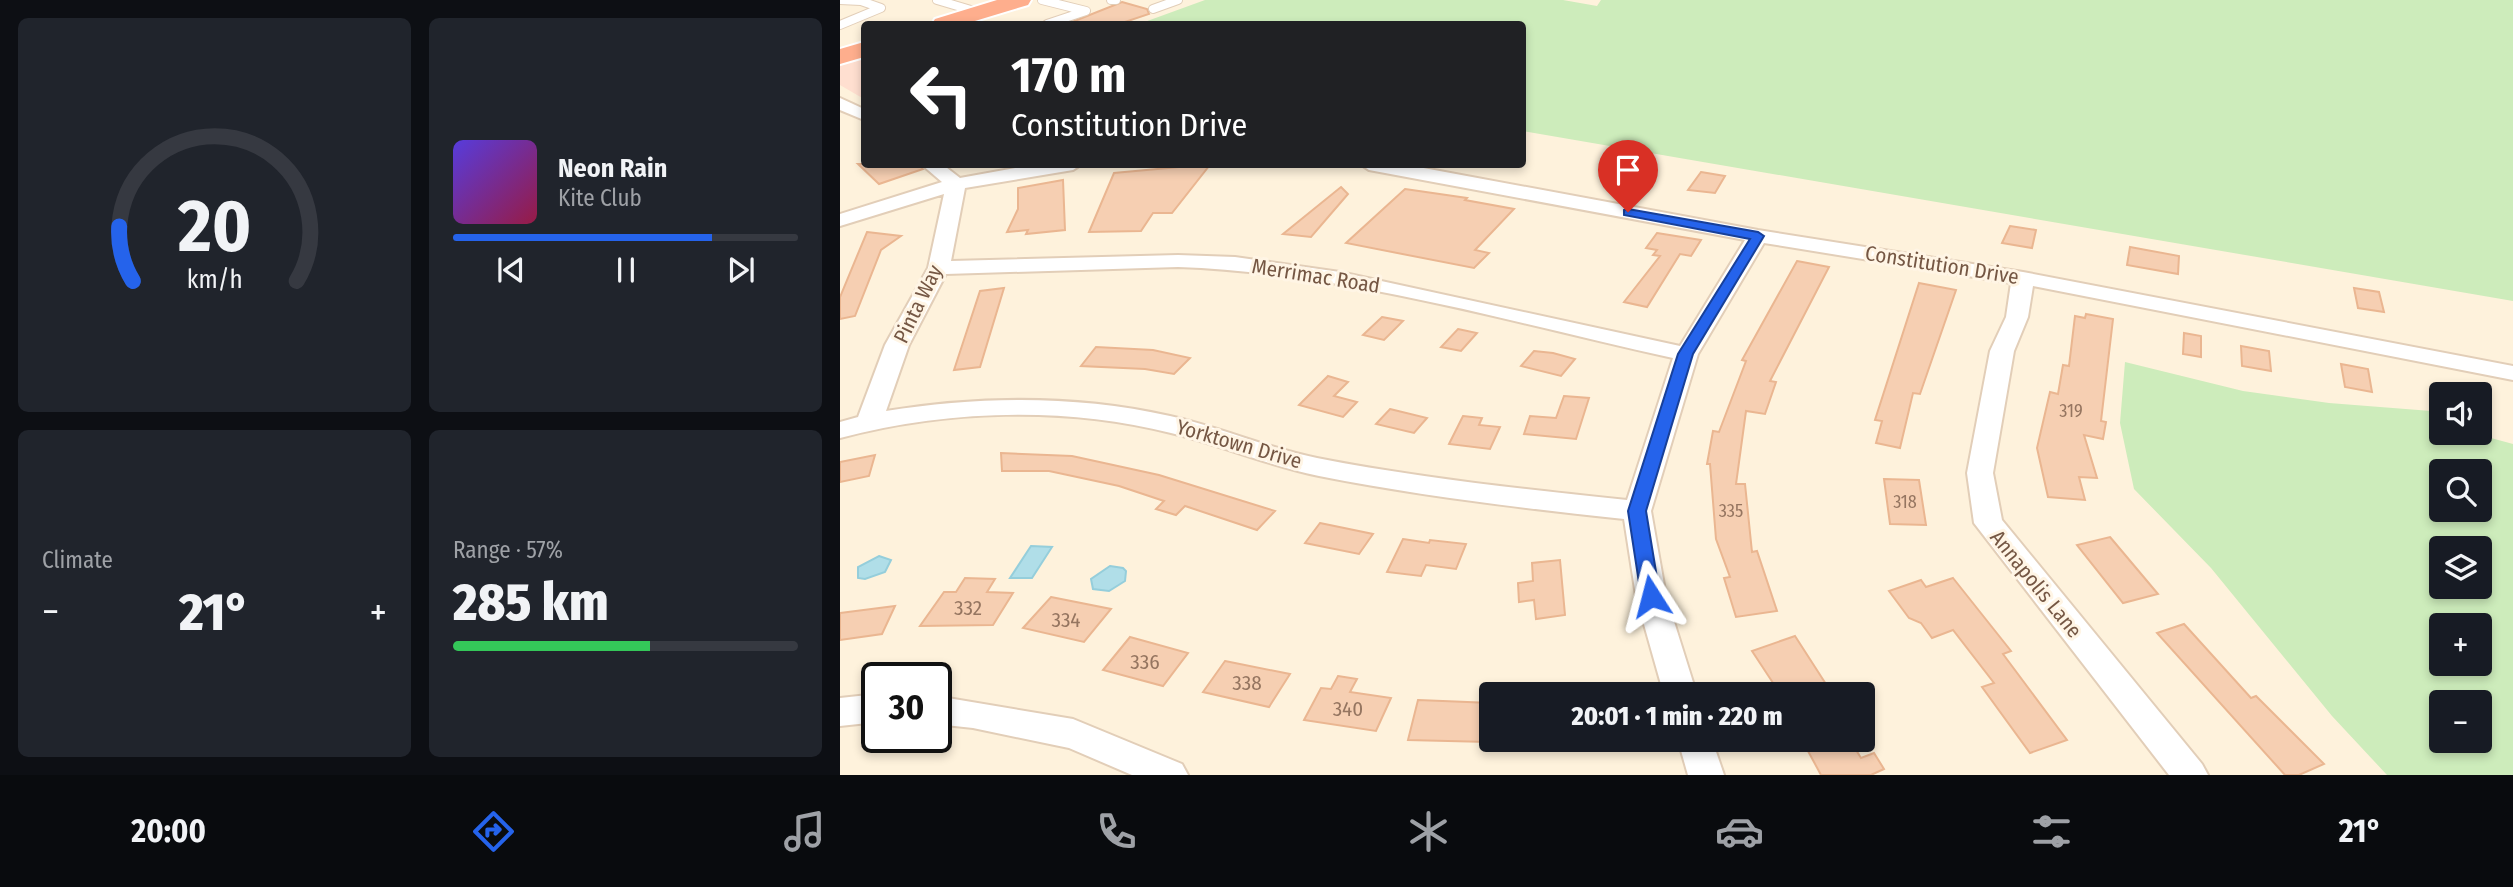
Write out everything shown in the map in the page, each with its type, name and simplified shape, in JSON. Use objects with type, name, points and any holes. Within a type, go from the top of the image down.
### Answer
[{"type":"highway","points":[[945,7],[981,13],[1020,0]]},
{"type":"highway","points":[[840,57],[861,50]]},
{"type":"street","points":[[840,103],[861,114]]},
{"type":"street","points":[[935,168],[956,184]]},
{"type":"street","points":[[840,220],[956,184],[1050,168]]},
{"type":"street","name":"Constitution Drive","points":[[1391,168],[1758,236],[2023,278],[2513,373]]},
{"type":"street","name":"Pinta Way","points":[[870,420],[897,345],[939,268],[956,184]]},
{"type":"street","points":[[1677,682],[1651,596],[1637,511],[1686,354],[1758,236]]},
{"type":"street","name":"Merrimac Road","points":[[939,268],[1178,261],[1235,263],[1340,278],[1686,354]]},
{"type":"street","name":"Annapolis Lane","points":[[2023,278],[2017,317],[2002,351],[1980,473],[1988,523],[2190,775]]},
{"type":"street","name":"Yorktown Drive","points":[[840,430],[870,420],[982,409],[1101,413],[1168,423],[1314,466],[1440,489],[1637,511]]},
{"type":"street","points":[[840,712],[861,710]]},
{"type":"street","points":[[952,712],[1073,734],[1170,775]]},
{"type":"street","points":[[1699,752],[1706,775]]},
{"type":"lane","points":[[840,0],[861,1],[881,8],[875,13],[840,25]]},
{"type":"lane","points":[[1042,0],[1086,11],[1056,21]]},
{"type":"lane","points":[[1153,9],[1178,0]]},
{"type":"shaded area","points":[[861,56],[861,97],[840,85],[840,64]]},
{"type":"green space","points":[[1205,0],[1563,0],[1597,6],[1601,0],[2513,0],[2513,301],[1526,132],[1526,21],[1147,21]]},
{"type":"green space","points":[[2125,362],[2243,391],[2329,403],[2429,411],[2429,445],[2492,445],[2492,438],[2513,444],[2513,775],[2387,775],[2332,716],[2211,568],[2134,489],[2120,423]]},
{"type":"water","points":[[1031,546],[1052,547],[1032,578],[1010,578]]},
{"type":"water","points":[[879,556],[891,560],[885,572],[865,579],[858,578],[858,567]]},
{"type":"water","points":[[1110,566],[1126,571],[1125,581],[1109,591],[1093,589],[1091,579]]},
{"type":"building","points":[[1122,2],[1147,9],[1149,14],[1128,21],[1074,21]]},
{"type":"building","points":[[862,168],[923,169],[879,184]]},
{"type":"building","points":[[1207,168],[1172,213],[1153,213],[1141,231],[1089,232],[1114,173]]},
{"type":"building","points":[[1701,172],[1725,176],[1715,193],[1688,190]]},
{"type":"building","points":[[1063,180],[1065,230],[1026,234],[1028,230],[1007,232],[1018,209],[1018,188]]},
{"type":"building","points":[[1341,187],[1348,194],[1311,237],[1283,234]]},
{"type":"building","points":[[1405,189],[1467,198],[1465,200],[1514,209],[1475,250],[1489,253],[1474,268],[1346,243]]},
{"type":"building","points":[[2010,226],[2036,230],[2032,248],[2002,243]]},
{"type":"building","points":[[867,232],[901,236],[881,250],[855,316],[840,319],[840,297]]},
{"type":"building","points":[[1657,233],[1701,240],[1691,256],[1680,254],[1647,307],[1624,302],[1660,256],[1653,255],[1657,250],[1646,248]]},
{"type":"building","points":[[2130,247],[2179,256],[2178,274],[2127,265]]},
{"type":"building","points":[[1797,261],[1829,267],[1770,381],[1776,382],[1765,414],[1746,411],[1736,484],[1745,484],[1752,552],[1757,551],[1777,611],[1736,617],[1724,578],[1730,577],[1716,539],[1710,464],[1707,464],[1713,431],[1719,432],[1746,361],[1742,360]]},
{"type":"building","points":[[1919,283],[1956,290],[1920,394],[1913,393],[1900,448],[1876,443],[1882,421],[1875,420]]},
{"type":"building","points":[[1004,288],[980,367],[954,370],[980,291]]},
{"type":"building","points":[[2354,288],[2379,292],[2384,312],[2358,308]]},
{"type":"building","points":[[2086,314],[2113,319],[2101,421],[2106,422],[2103,439],[2084,435],[2097,478],[2079,477],[2085,500],[2048,497],[2037,448],[2050,392],[2058,394],[2063,365],[2069,366],[2075,316],[2085,318]]},
{"type":"building","points":[[1382,317],[1403,321],[1384,340],[1363,335]]},
{"type":"building","points":[[1458,329],[1477,333],[1461,351],[1441,347]]},
{"type":"building","points":[[2184,333],[2201,336],[2201,357],[2183,354]]},
{"type":"building","points":[[2241,346],[2269,351],[2271,371],[2242,366]]},
{"type":"building","points":[[1096,347],[1153,350],[1190,358],[1174,374],[1145,369],[1081,366]]},
{"type":"building","points":[[1534,351],[1575,359],[1561,376],[1521,366]]},
{"type":"building","points":[[2341,364],[2368,369],[2372,392],[2345,387]]},
{"type":"building","points":[[1328,376],[1348,382],[1334,396],[1357,402],[1343,417],[1299,405]]},
{"type":"building","points":[[1564,396],[1589,398],[1576,439],[1524,434],[1530,416],[1556,418]]},
{"type":"building","points":[[1390,409],[1427,418],[1414,433],[1376,424]]},
{"type":"building","points":[[1463,416],[1482,418],[1479,425],[1500,427],[1490,449],[1449,444]]},
{"type":"building","points":[[1001,453],[1072,456],[1159,475],[1275,511],[1257,530],[1185,506],[1176,515],[1156,509],[1164,501],[1119,486],[1049,471],[1002,471]]},
{"type":"building","points":[[875,455],[869,476],[840,482],[840,462]]},
{"type":"building","points":[[1884,479],[1919,480],[1926,525],[1890,524]]},
{"type":"building","points":[[1320,523],[1373,534],[1359,554],[1305,543]]},
{"type":"building","points":[[2110,537],[2158,594],[2123,603],[2077,545]]},
{"type":"building","points":[[1403,539],[1466,544],[1456,569],[1426,565],[1421,576],[1387,572]]},
{"type":"building","points":[[1560,560],[1565,615],[1536,619],[1534,600],[1519,602],[1518,583],[1533,581],[1532,563]]},
{"type":"building","points":[[965,578],[995,579],[987,592],[1013,593],[993,625],[920,626],[944,592],[956,592]]},
{"type":"building","points":[[1953,578],[2011,651],[2003,654],[2067,740],[2030,753],[1982,687],[1994,683],[1953,630],[1932,638],[1921,623],[1909,618],[1889,591],[1921,580],[1926,587]]},
{"type":"building","points":[[1051,597],[1111,609],[1084,642],[1023,628]]},
{"type":"building","points":[[895,606],[882,634],[840,640],[840,613]]},
{"type":"building","points":[[2184,624],[2251,698],[2256,696],[2324,764],[2299,775],[2285,775],[2157,633]]},
{"type":"building","points":[[1795,636],[1825,682],[1772,682],[1752,651]]},
{"type":"building","points":[[1130,637],[1188,653],[1163,686],[1103,670]]},
{"type":"building","points":[[1225,661],[1290,674],[1269,707],[1203,692]]},
{"type":"building","points":[[1338,676],[1357,679],[1350,692],[1391,698],[1376,731],[1304,720],[1321,688],[1331,689]]},
{"type":"building","points":[[1418,700],[1479,703],[1479,742],[1408,740]]},
{"type":"building","points":[[1809,752],[1857,752],[1861,758],[1874,753],[1884,769],[1871,775],[1821,775]]},
{"type":"route","points":[[1628,212],[1758,236],[1686,354],[1637,511],[1651,596]]}]
